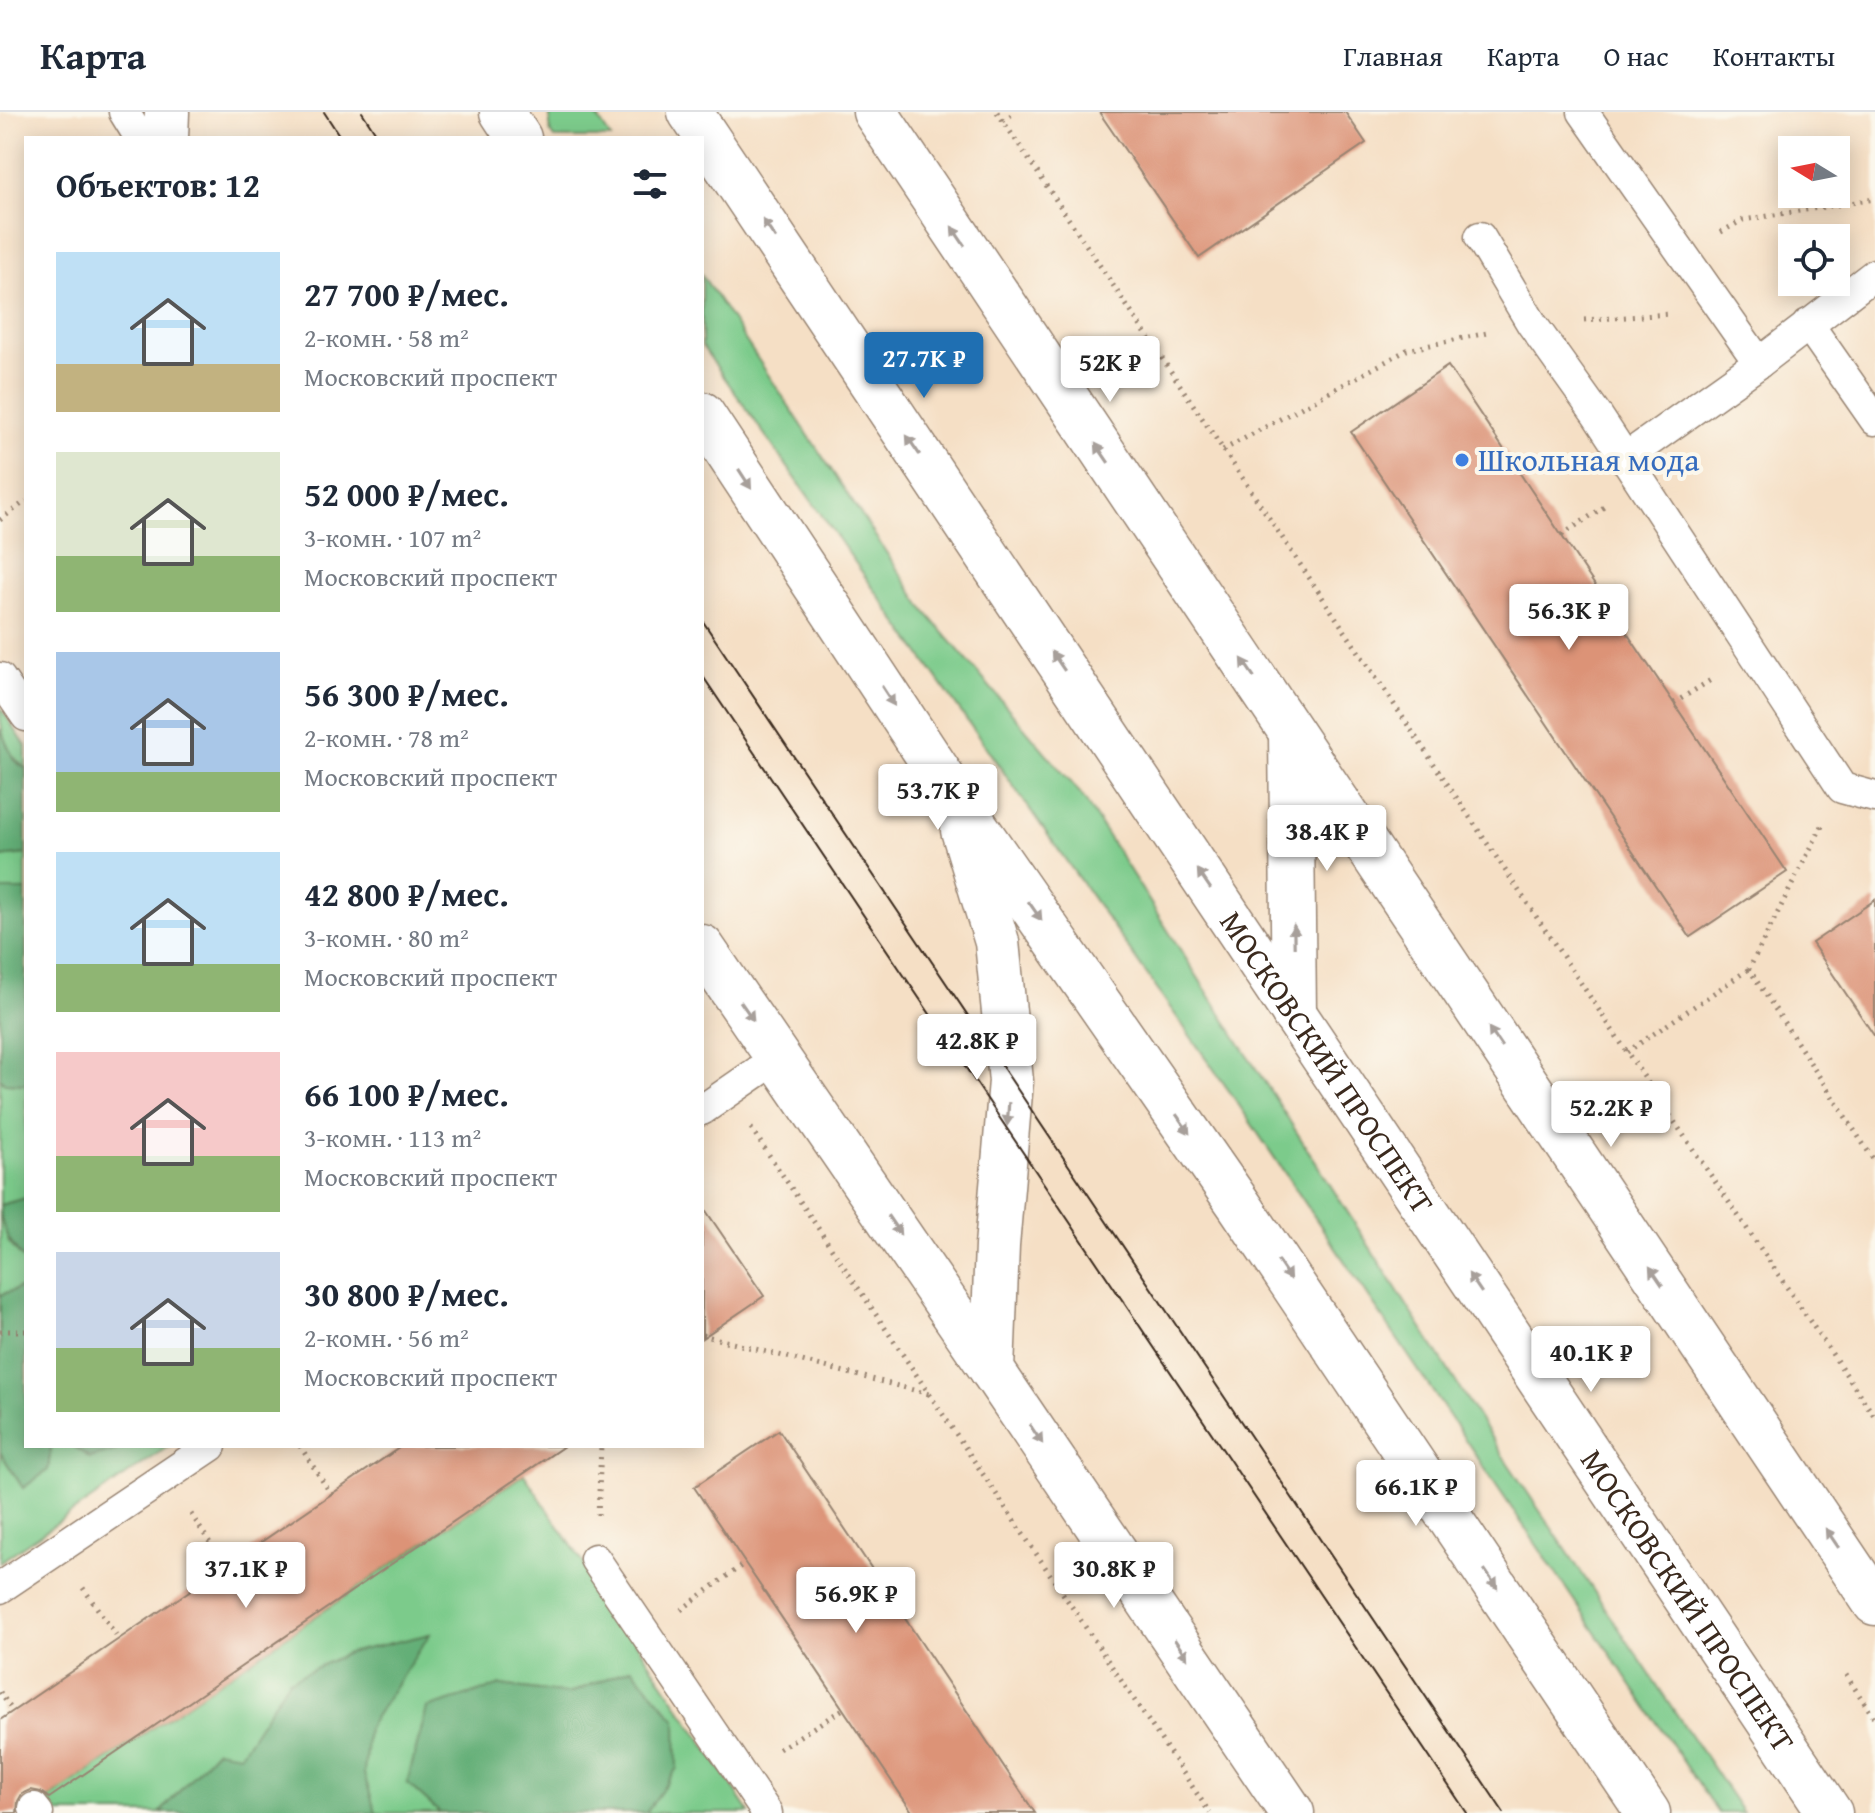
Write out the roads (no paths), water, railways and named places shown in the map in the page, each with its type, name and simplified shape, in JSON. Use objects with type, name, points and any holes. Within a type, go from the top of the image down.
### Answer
[{"type":"main road","points":[[166,136],[167,112]]},
{"type":"main road","points":[[502,112],[518,136]]},
{"type":"main road","points":[[535,112],[539,136]]},
{"type":"main road","name":"МОСКОВСКИЙ ПРОСПЕКТ","points":[[690,112],[1830,1813]]},
{"type":"main road","points":[[875,112],[1875,1603]]},
{"type":"main road","points":[[704,417],[952,792],[1240,1206],[1648,1813]]},
{"type":"main road","points":[[1291,733],[1294,1014]]},
{"type":"main road","points":[[952,792],[997,942],[1011,1081],[997,1246],[992,1370]]},
{"type":"main road","points":[[704,950],[1292,1813]]},
{"type":"lane","points":[[124,112],[139,136]]},
{"type":"lane","points":[[1583,112],[1759,363]]},
{"type":"lane","points":[[1480,237],[1532,324],[1597,415],[1842,788],[1875,797]]},
{"type":"lane","points":[[1624,459],[1759,363],[1875,274]]},
{"type":"lane","points":[[1808,324],[1875,420]]},
{"type":"lane","points":[[0,678],[24,713]]},
{"type":"lane","points":[[704,1109],[779,1057]]},
{"type":"lane","points":[[0,1588],[208,1448]]},
{"type":"lane","points":[[595,1559],[767,1813]]},
{"type":"tram line","points":[[324,112],[340,136]]},
{"type":"tram line","points":[[362,112],[378,136]]},
{"type":"tram line","points":[[704,623],[1504,1813]]},
{"type":"tram line","points":[[704,678],[1467,1813]]},
{"type":"place","name":"Школьная мода","points":[[1462,460]]}]
